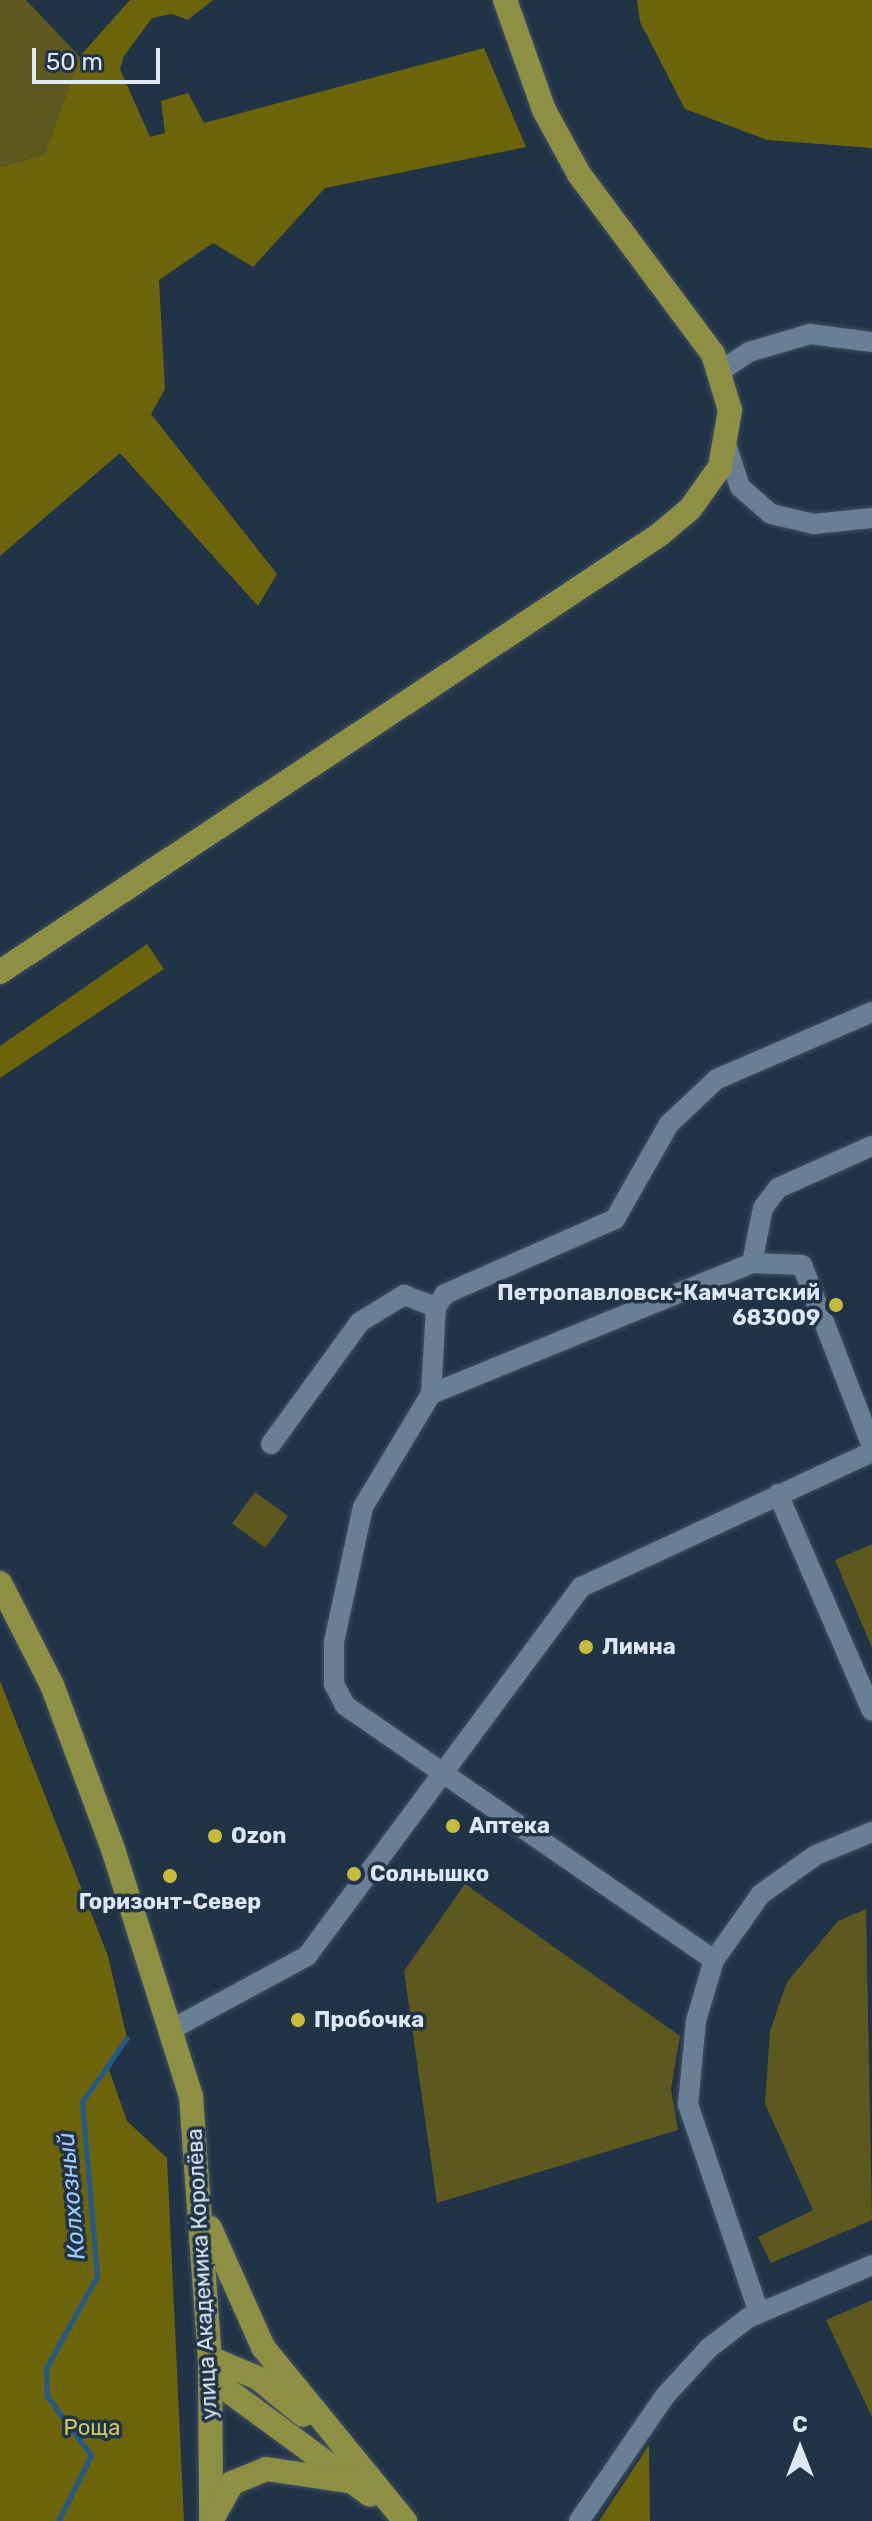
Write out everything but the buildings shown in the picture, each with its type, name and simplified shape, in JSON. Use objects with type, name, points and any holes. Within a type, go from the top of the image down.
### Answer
[{"type":"main road","points":[[0,972],[659,535],[710,484],[727,447],[730,410],[720,371],[579,174],[544,110],[505,0]]},
{"type":"main road","name":"улица Академика Королёва","points":[[0,1583],[52,1685],[172,2029],[191,2096],[201,2203],[210,2368],[212,2521]]},
{"type":"main road","points":[[201,2203],[246,2320],[347,2453],[404,2520]]},
{"type":"main road","points":[[210,2368],[258,2378],[347,2453]]},
{"type":"main road","points":[[210,2368],[404,2520]]},
{"type":"main road","points":[[212,2521],[225,2493],[247,2474],[282,2469],[353,2483]]},
{"type":"street","points":[[720,371],[749,352],[810,334],[872,342]]},
{"type":"street","points":[[727,447],[740,487],[771,514],[814,524],[872,518]]},
{"type":"street","points":[[714,1960],[440,1777],[345,1705],[334,1684],[334,1642],[363,1507],[431,1394],[436,1307],[445,1294],[615,1219],[669,1124],[717,1079],[872,1012]]},
{"type":"street","points":[[752,1263],[763,1208],[778,1188],[872,1146]]},
{"type":"street","points":[[431,1394],[752,1263],[802,1265],[872,1446]]},
{"type":"street","points":[[271,1444],[360,1322],[404,1295],[436,1307]]},
{"type":"street","points":[[172,2029],[307,1956],[581,1587],[872,1452]]},
{"type":"street","points":[[778,1494],[872,1711]]},
{"type":"street","points":[[759,2313],[688,2105],[696,2021],[714,1960],[761,1894],[816,1855],[872,1832]]},
{"type":"street","points":[[579,2521],[665,2396],[709,2348],[759,2313],[872,2265]]},
{"type":"shaded area","points":[[0,0],[26,0],[83,60],[45,154],[0,167]]},
{"type":"shaded area","points":[[255,1492],[288,1516],[265,1548],[232,1524]]},
{"type":"shaded area","points":[[872,1544],[872,1648],[835,1560]]},
{"type":"shaded area","points":[[465,1884],[680,2036],[671,2089],[678,2130],[437,2203],[404,1971]]},
{"type":"shaded area","points":[[866,1909],[872,2220],[771,2263],[758,2237],[813,2210],[765,2104],[770,2031],[787,1982],[838,1921]]},
{"type":"shaded area","points":[[872,2300],[872,2417],[826,2320]]},
{"type":"green space","points":[[130,0],[213,0],[188,20],[172,14],[152,18],[124,56],[120,69],[150,137],[165,133],[161,101],[188,93],[204,123],[484,48],[526,147],[325,188],[253,267],[213,243],[159,280],[165,389],[151,414],[277,574],[258,606],[120,453],[0,556],[0,167],[45,154],[81,55]]},
{"type":"green space","points":[[637,0],[872,0],[872,148],[767,140],[685,109],[640,22]]},
{"type":"green space","points":[[147,944],[164,969],[0,1078],[0,1046]]},
{"type":"green space","name":"Роща","points":[[0,1681],[108,1956],[127,2038],[109,2070],[127,2121],[167,2158],[184,2521],[0,2521]]},
{"type":"green space","points":[[649,2445],[650,2521],[599,2521]]},
{"type":"waterway","name":"Колхозный","points":[[58,2521],[91,2455],[47,2396],[46,2368],[97,2276],[82,2102],[127,2038]]},
{"type":"place","name":"Петропавловск-Камчатский 683009","points":[[836,1305]]},
{"type":"place","name":"Лимна","points":[[586,1647]]},
{"type":"place","name":"Аптека","points":[[453,1826]]},
{"type":"place","name":"Ozon","points":[[215,1836]]},
{"type":"place","name":"Солнышко","points":[[354,1874]]},
{"type":"place","name":"Горизонт-Север","points":[[170,1876]]},
{"type":"place","name":"Пробочка","points":[[298,2020]]}]
